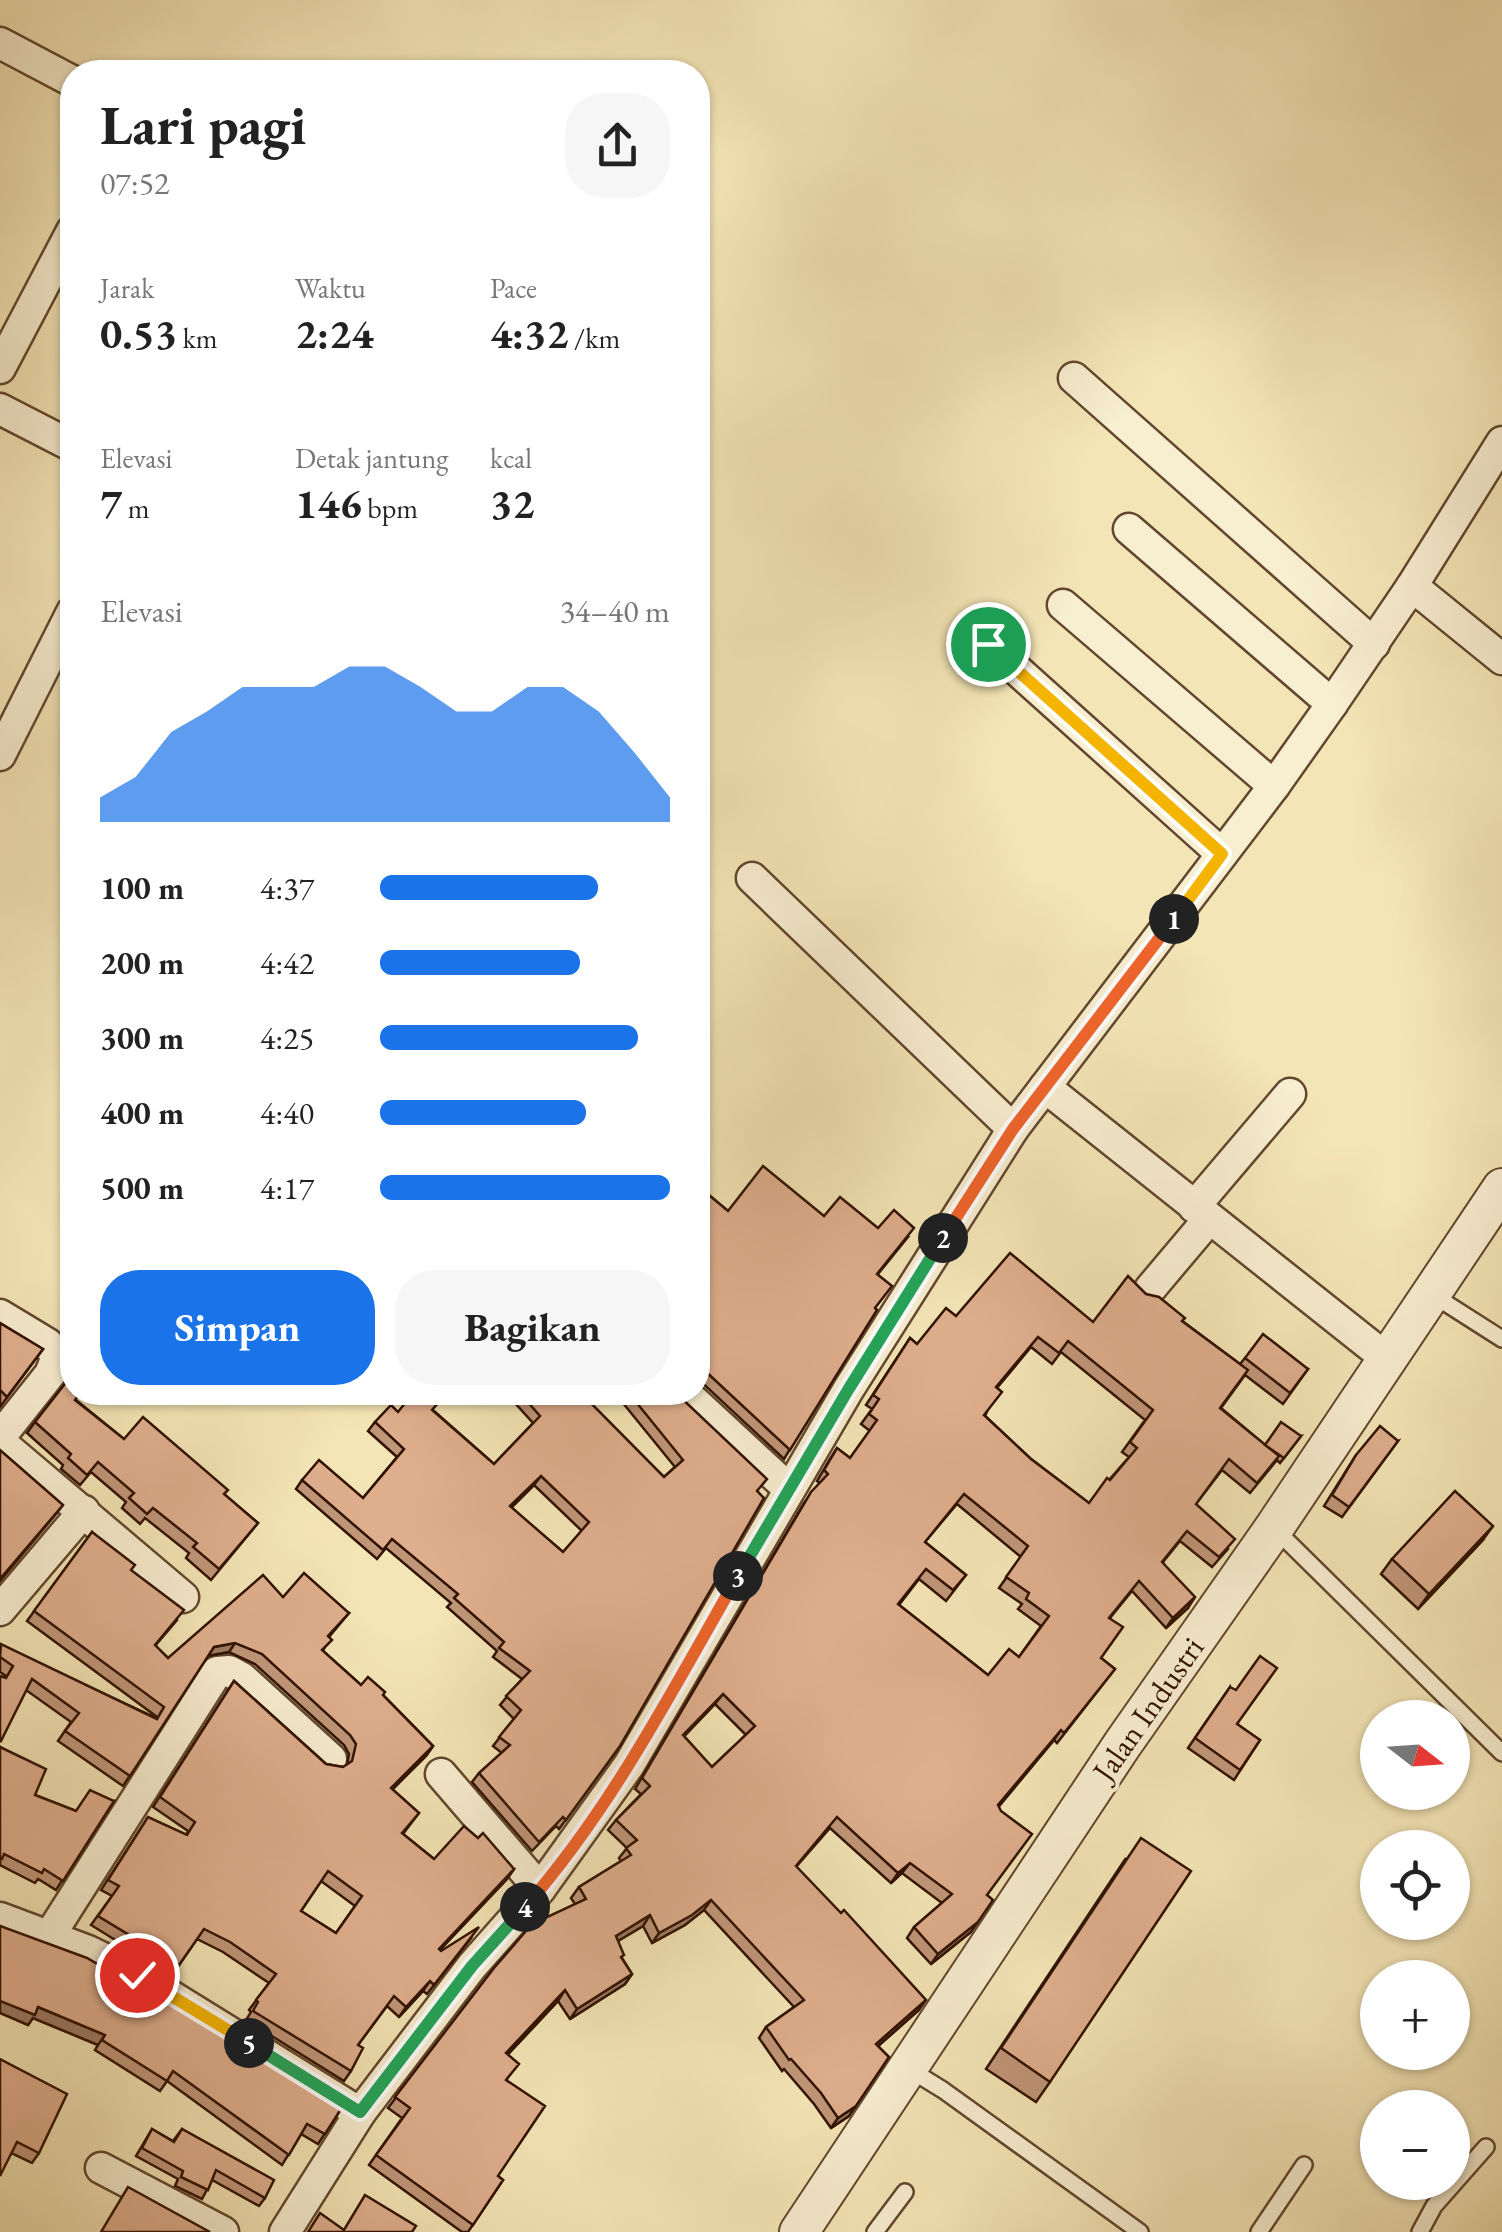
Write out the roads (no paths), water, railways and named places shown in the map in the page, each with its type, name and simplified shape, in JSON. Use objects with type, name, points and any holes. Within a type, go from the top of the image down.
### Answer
[{"type":"street","points":[[0,43],[60,74]]},
{"type":"street","points":[[0,368],[60,254]]},
{"type":"street","points":[[1074,378],[1374,644]]},
{"type":"street","points":[[0,409],[60,440]]},
{"type":"street","points":[[284,2232],[360,2112],[472,1966],[540,1889],[629,1765],[789,1489],[1013,1129],[1274,786],[1374,644],[1502,442]]},
{"type":"street","points":[[1129,529],[1332,704]]},
{"type":"street","points":[[1412,586],[1502,659]]},
{"type":"street","points":[[1063,605],[1274,786]]},
{"type":"street","points":[[0,754],[60,636]]},
{"type":"street","points":[[988,644],[1222,854]]},
{"type":"street","points":[[752,878],[1013,1129]]},
{"type":"street","points":[[1045,1087],[1386,1358]]},
{"type":"street","points":[[1150,1289],[1290,1094]]},
{"type":"street","name":"Jalan Industri","points":[[799,2232],[1122,1745],[1274,1528],[1502,1188]]},
{"type":"street","points":[[0,1315],[57,1353],[50,1374],[0,1439],[183,1597]]},
{"type":"street","points":[[698,1405],[789,1489]]},
{"type":"street","points":[[0,1610],[84,1511]]},
{"type":"street","points":[[50,1935],[217,1672],[229,1671],[242,1678],[331,1759]]},
{"type":"street","points":[[441,1774],[540,1889]]},
{"type":"street","points":[[0,1918],[50,1935],[137,1975],[360,2112]]},
{"type":"street","points":[[101,2168],[224,2232]]},
{"type":"lane","points":[[1430,1293],[1502,1339]]},
{"type":"lane","points":[[1274,1528],[1502,1753]]},
{"type":"lane","points":[[909,2069],[944,2090],[1140,2232]]},
{"type":"lane","points":[[1420,2232],[1434,2206],[1486,2147]]},
{"type":"lane","points":[[1259,2232],[1304,2165]]},
{"type":"lane","points":[[875,2232],[905,2192]]}]
